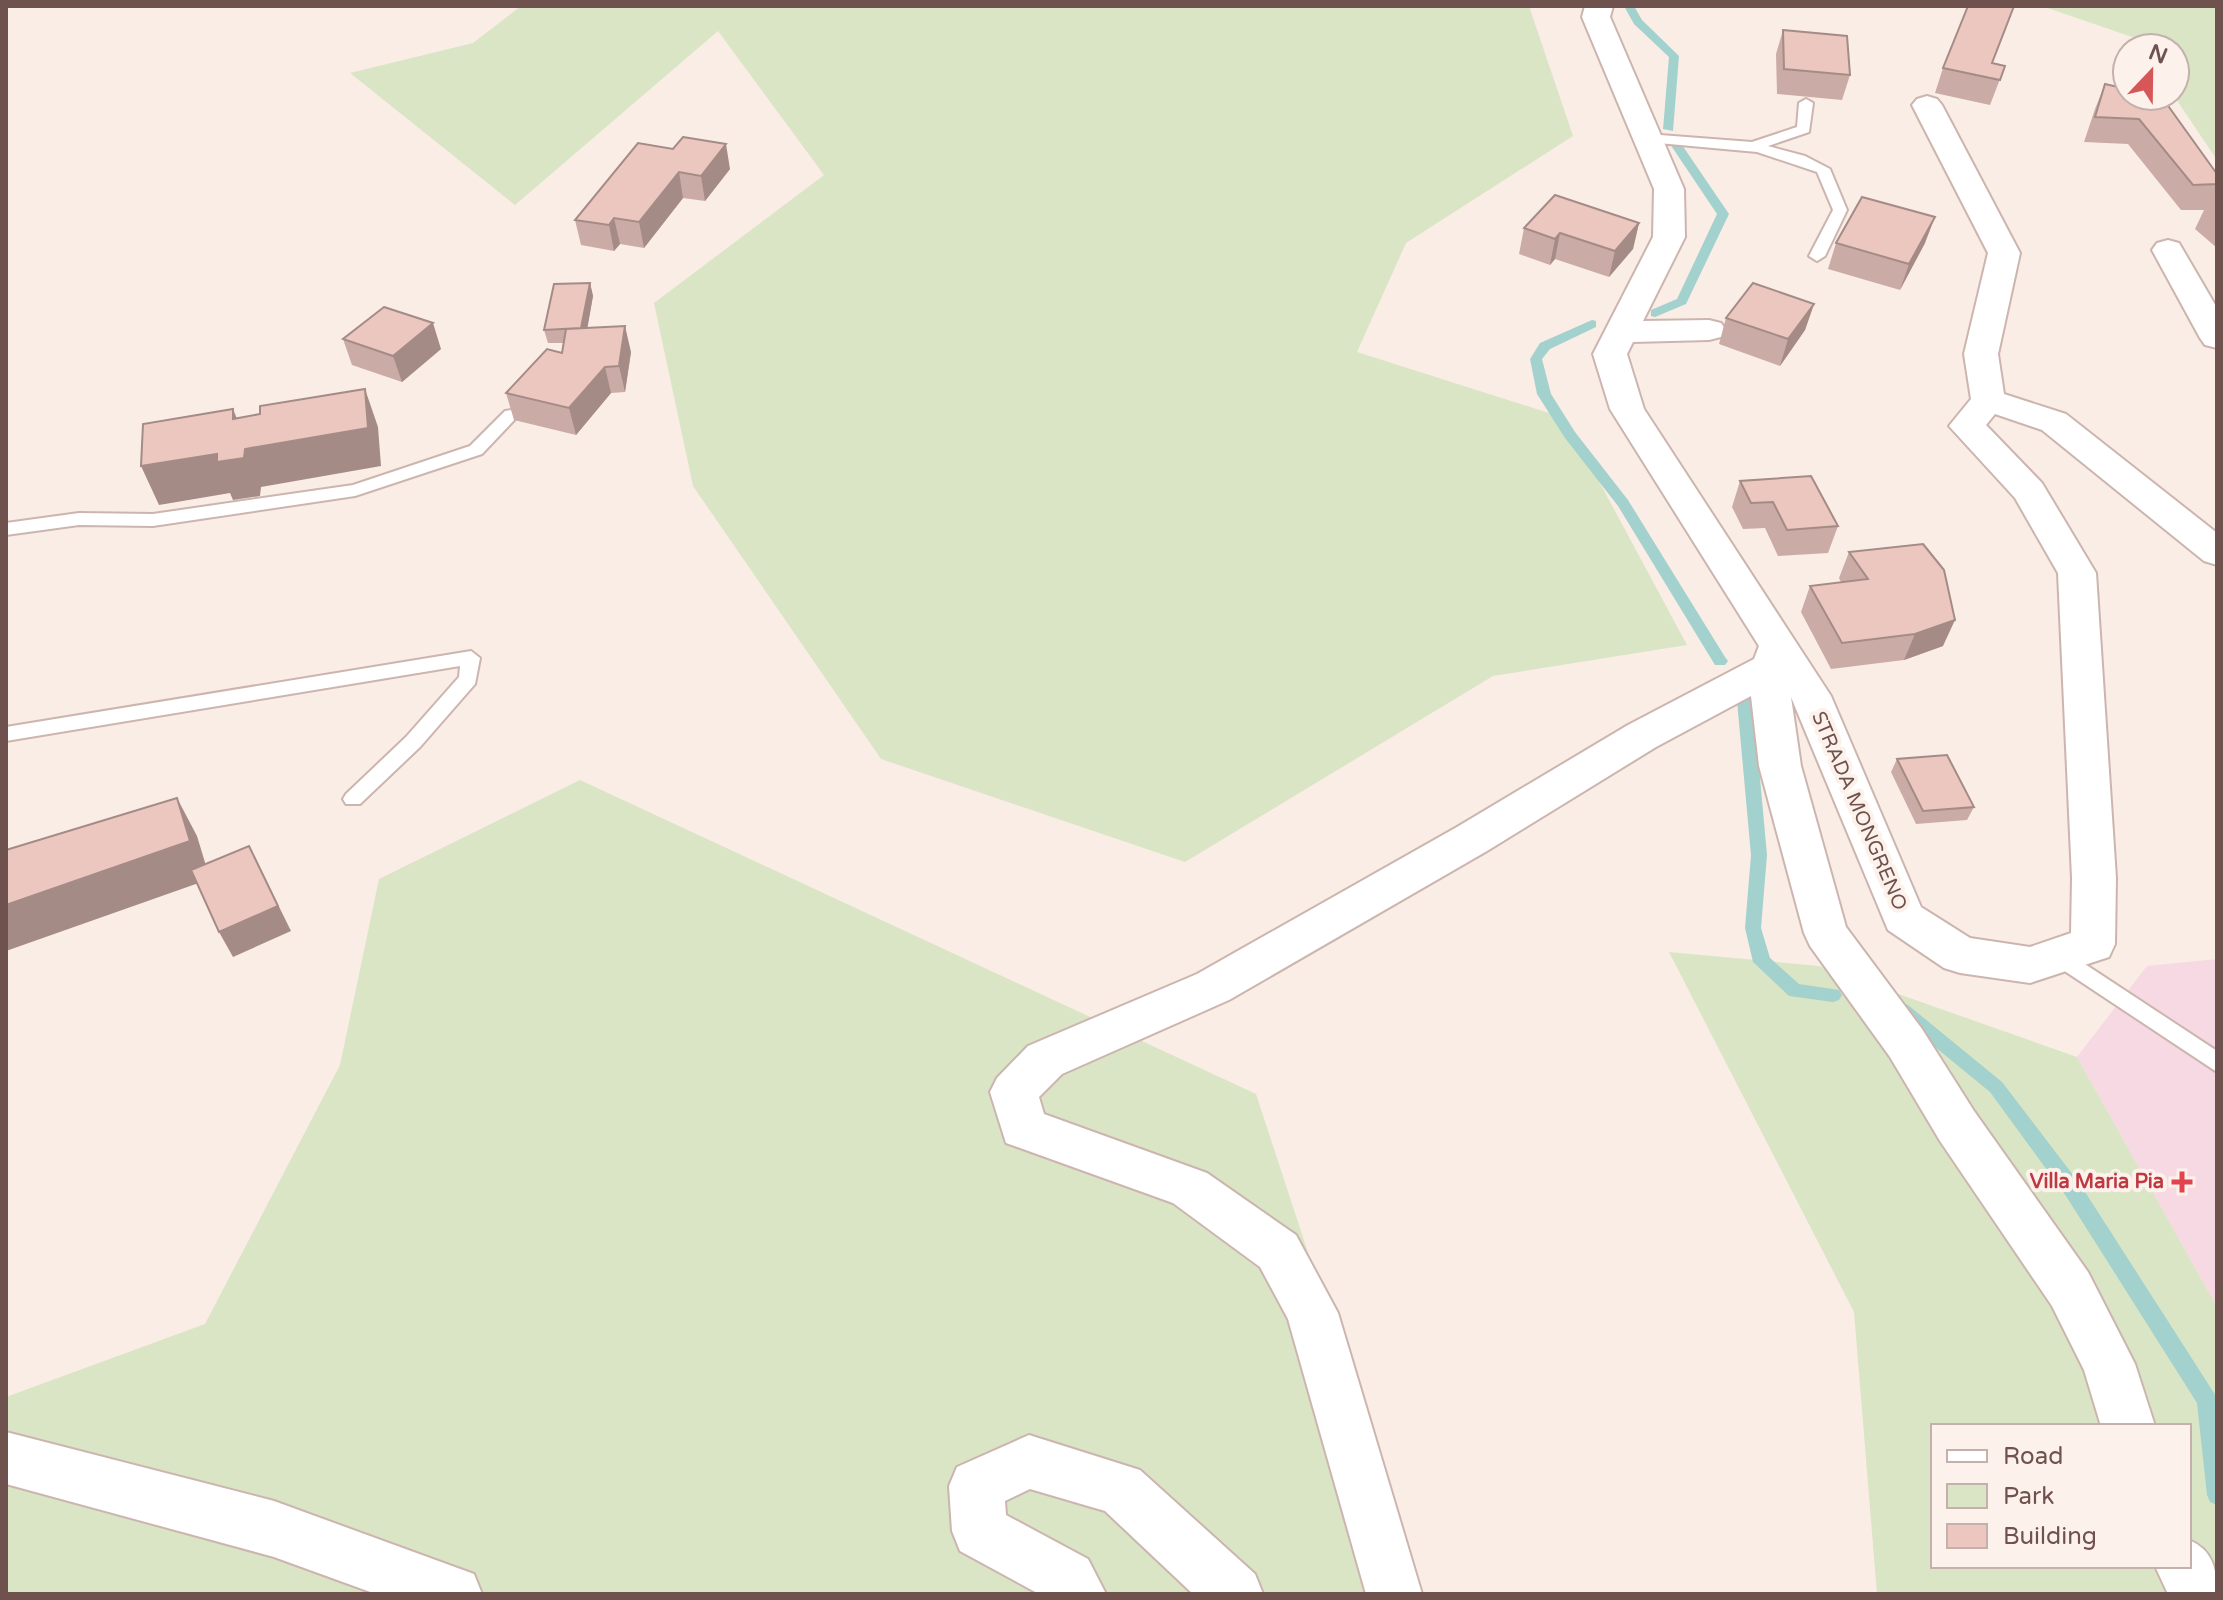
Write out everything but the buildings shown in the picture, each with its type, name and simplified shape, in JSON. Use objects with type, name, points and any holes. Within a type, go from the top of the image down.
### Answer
[{"type":"street","name":"STRADA MONGRENO","points":[[1599,6],[1596,17],[1669,189],[1669,237],[1610,354],[1627,409],[1774,657],[1811,696],[1904,918],[1960,955],[2030,965],[2093,944],[2094,878],[2077,573],[2029,491],[1967,426],[1988,400]]},
{"type":"street","points":[[1927,105],[2004,253],[1981,354],[1988,400],[2054,422],[2217,552]]},
{"type":"street","points":[[2168,250],[2217,338]]},
{"type":"street","points":[[1620,332],[1709,330]]},
{"type":"street","points":[[1774,657],[1771,696],[1780,766],[1826,933],[1906,1043],[1957,1126],[2070,1289],[2109,1364],[2127,1424]]},
{"type":"street","points":[[1394,1594],[1312,1313],[1278,1251],[1190,1188],[1023,1128],[1014,1092],[1045,1060],[1213,987],[1472,839],[1774,657]]},
{"type":"street","points":[[6,1458],[274,1529],[454,1594]]},
{"type":"street","points":[[1078,1594],[1068,1579],[980,1531],[976,1486],[1029,1462],[1121,1489],[1235,1594]]},
{"type":"street","points":[[2184,1568],[2199,1594]]},
{"type":"lane","points":[[1757,145],[1804,129],[1806,103]]},
{"type":"lane","points":[[1647,138],[1757,145],[1789,153],[1823,169],[1840,210],[1817,256]]},
{"type":"lane","points":[[6,529],[79,519],[153,520],[355,490],[476,450],[511,415]]},
{"type":"lane","points":[[6,734],[471,658],[468,679],[413,742],[353,799]]},
{"type":"lane","points":[[2059,956],[2217,1063]]},
{"type":"shaded area","name":"Villa Maria Pia","points":[[2217,959],[2217,1307],[2077,1057],[2147,966]]},
{"type":"green space","points":[[521,6],[1529,6],[1573,136],[1406,243],[1357,352],[1565,418],[1687,645],[1493,676],[1185,862],[881,759],[693,486],[654,303],[824,175],[718,31],[515,205],[350,73],[473,43]]},
{"type":"green space","points":[[2042,6],[2217,6],[2217,160],[2185,112],[2191,112],[2191,32],[2118,32]]},
{"type":"green space","points":[[580,780],[1256,1094],[1420,1594],[6,1594],[6,1397],[205,1324],[340,1065],[379,879]]},
{"type":"green space","points":[[1669,952],[1819,966],[2077,1057],[2217,1307],[2217,1594],[1877,1594],[1854,1312]]},
{"type":"waterway","points":[[1629,6],[1638,22],[1674,56],[1669,129]]},
{"type":"waterway","points":[[1655,313],[1682,301],[1723,214],[1676,144]]},
{"type":"waterway","points":[[1592,324],[1545,346],[1536,359],[1544,394],[1570,435],[1623,503],[1720,661]]},
{"type":"waterway","points":[[1745,701],[1759,855],[1753,928],[1762,962],[1795,991],[1833,995]]},
{"type":"waterway","points":[[1902,1010],[1996,1087],[2073,1190],[2207,1400],[2217,1495]]},
{"type":"place","name":"Villa Maria Pia","points":[[2182,1182]]}]
